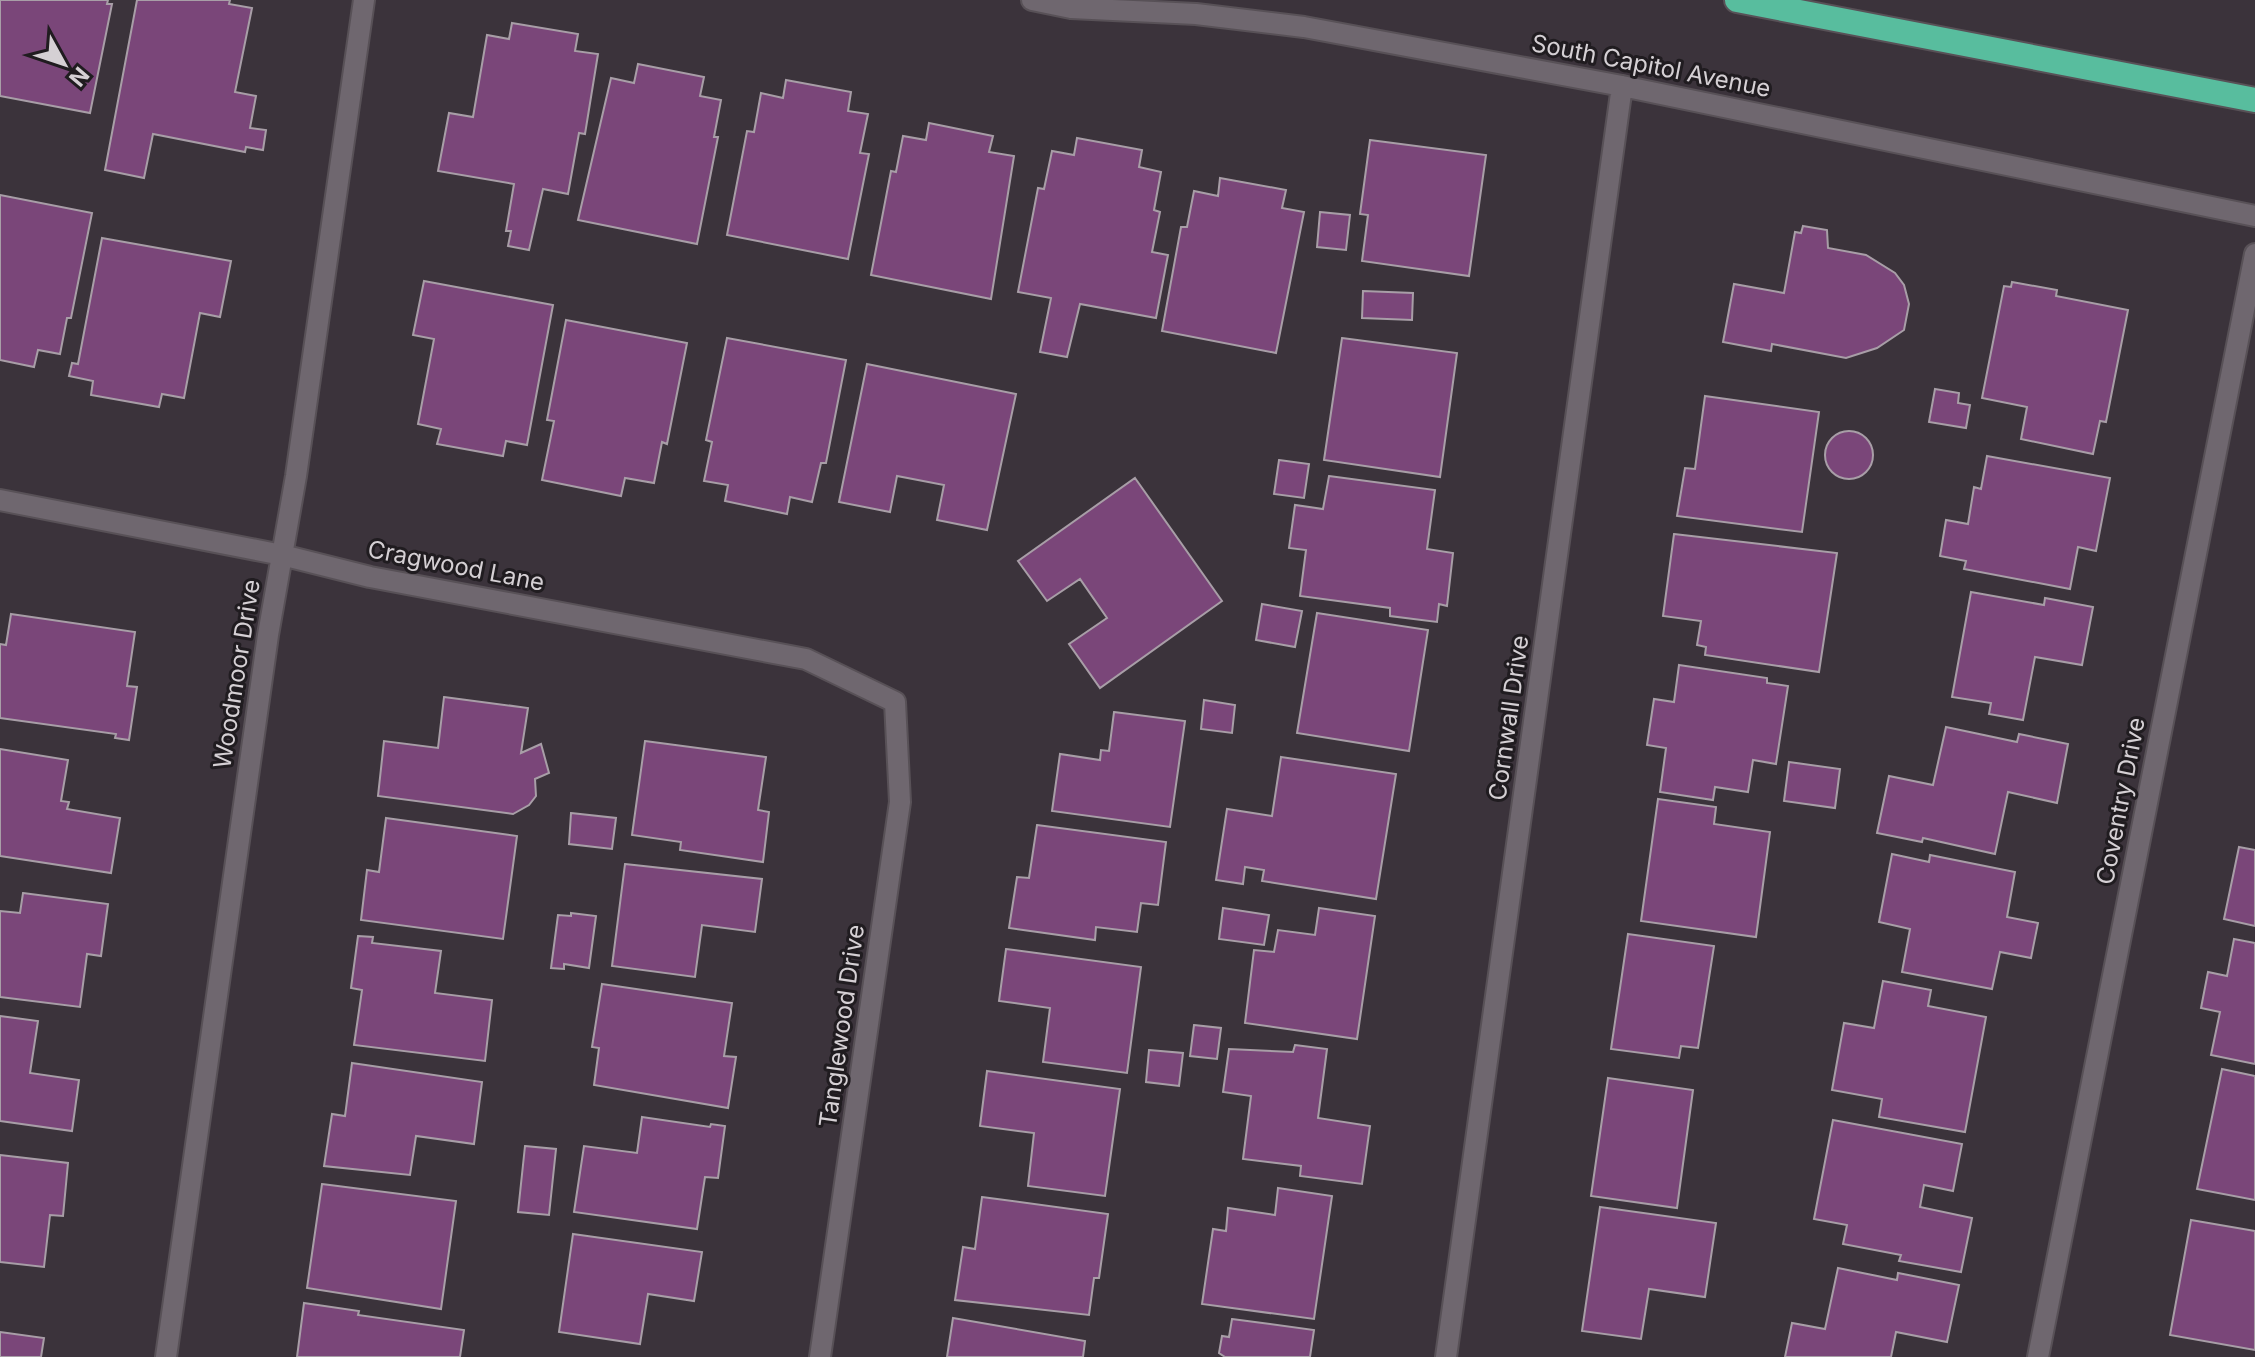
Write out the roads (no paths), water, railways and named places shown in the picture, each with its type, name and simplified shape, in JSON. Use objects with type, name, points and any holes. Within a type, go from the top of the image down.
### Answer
[{"type":"highway","points":[[1737,0],[2255,100]]},
{"type":"street","name":"Woodmoor Drive","points":[[166,1357],[364,0]]},
{"type":"street","name":"South Capitol Avenue","points":[[1032,0],[1071,8],[1196,14],[1304,27],[1622,86],[2255,216]]},
{"type":"street","name":"Cornwall Drive","points":[[1446,1357],[1622,86]]},
{"type":"street","name":"Coventry Drive","points":[[2038,1357],[2255,254]]},
{"type":"street","name":"Cragwood Lane","points":[[0,500],[282,555],[370,577],[806,659],[895,702]]},
{"type":"street","name":"Tanglewood Drive","points":[[820,1357],[900,802],[895,702]]}]
